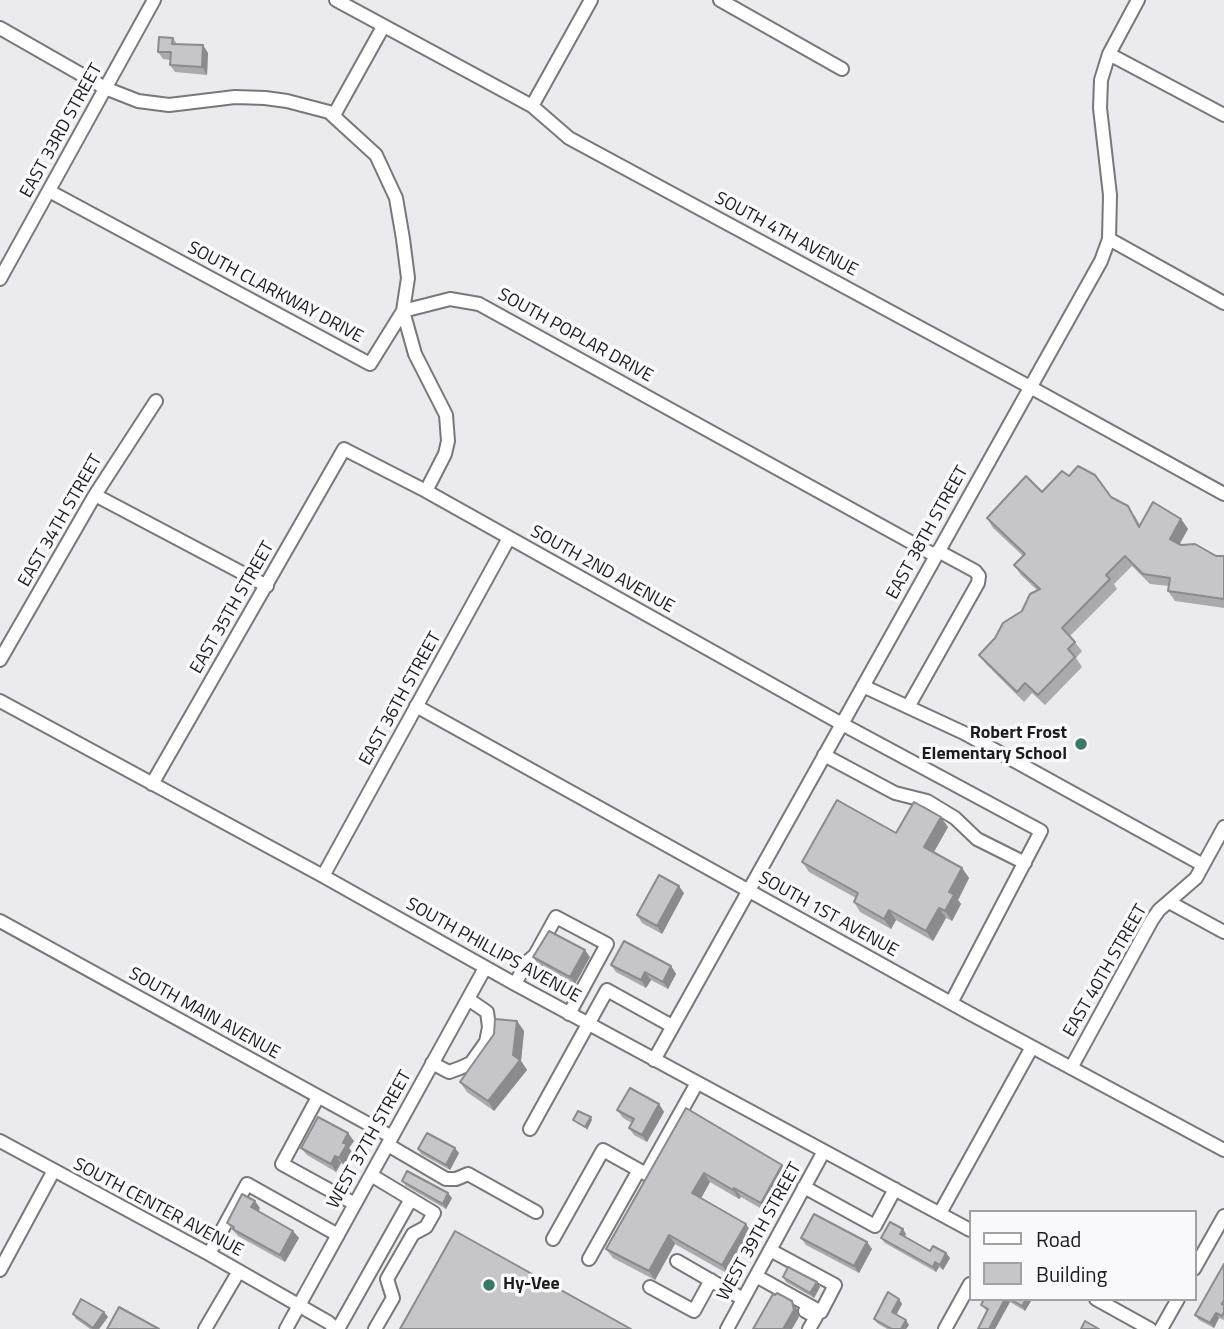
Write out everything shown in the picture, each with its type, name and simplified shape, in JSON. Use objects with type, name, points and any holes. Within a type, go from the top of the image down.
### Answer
[{"type":"street","name":"EAST 33RD STREET","points":[[1,274],[154,0]]},
{"type":"street","name":"SOUTH 4TH AVENUE","points":[[336,0],[532,106],[569,138],[1224,495]]},
{"type":"street","points":[[532,106],[591,0]]},
{"type":"street","points":[[720,0],[842,69]]},
{"type":"street","name":"EAST 38TH STREET","points":[[654,1060],[1101,261],[1108,239],[1111,195],[1100,108],[1101,80],[1109,54],[1138,0]]},
{"type":"street","points":[[334,115],[383,27]]},
{"type":"street","points":[[0,29],[122,96],[152,104],[169,105],[235,97],[287,101],[334,115],[376,155],[396,198],[408,278],[403,311],[415,354],[446,415],[448,429],[445,454],[426,491]]},
{"type":"street","points":[[1109,54],[1224,116]]},
{"type":"street","name":"SOUTH CLARKWAY DRIVE","points":[[49,191],[370,363],[403,311]]},
{"type":"street","points":[[1108,239],[1224,303]]},
{"type":"street","name":"SOUTH POPLAR DRIVE","points":[[403,311],[450,299],[479,304],[937,554],[975,571],[979,576],[978,583],[908,707]]},
{"type":"street","name":"EAST 34TH STREET","points":[[0,660],[95,495],[156,401]]},
{"type":"street","name":"SOUTH 2ND AVENUE","points":[[344,449],[426,491],[842,724],[1041,831],[1025,863]]},
{"type":"street","name":"EAST 35TH STREET","points":[[152,784],[344,449]]},
{"type":"street","points":[[95,495],[267,586]]},
{"type":"street","name":"EAST 36TH STREET","points":[[323,876],[509,538]]},
{"type":"street","points":[[863,686],[964,733],[1203,865]]},
{"type":"street","name":"SOUTH PHILLIPS AVENUE","points":[[0,701],[323,876],[569,1014],[968,1229]]},
{"type":"street","name":"SOUTH 1ST AVENUE","points":[[416,706],[951,1003],[1224,1150]]},
{"type":"street","points":[[824,755],[895,793],[927,801],[955,818],[977,839],[1025,863],[951,1003]]},
{"type":"street","name":"EAST 40TH STREET","points":[[1071,1068],[1152,920],[1168,901],[1196,878],[1224,827]]},
{"type":"street","points":[[1168,901],[1224,932]]},
{"type":"street","points":[[515,984],[527,962],[536,955],[556,917],[607,944],[569,1014]]},
{"type":"street","name":"SOUTH MAIN AVENUE","points":[[0,921],[318,1097],[446,1179],[456,1179],[468,1174],[536,1212]]},
{"type":"street","name":"WEST 37TH STREET","points":[[286,1329],[485,968]]},
{"type":"street","points":[[530,1129],[607,990],[673,1026]]},
{"type":"street","points":[[432,1063],[449,1072],[460,1068],[471,1063],[486,1042],[489,1027],[487,1012],[468,999]]},
{"type":"street","points":[[940,1213],[1032,1047]]},
{"type":"street","points":[[553,1239],[603,1150],[646,1174],[697,1083]]},
{"type":"street","points":[[318,1097],[282,1164],[355,1204]]},
{"type":"street","name":"SOUTH CENTER AVENUE","points":[[0,1141],[209,1254],[337,1329]]},
{"type":"street","name":"WEST 39TH STREET","points":[[727,1329],[824,1151]]},
{"type":"street","points":[[589,1259],[639,1170]]},
{"type":"street","points":[[0,1270],[54,1172]]},
{"type":"street","points":[[371,1175],[434,1213],[426,1227],[413,1234],[387,1279],[393,1298],[375,1329]]},
{"type":"street","points":[[209,1254],[247,1184],[338,1236]]},
{"type":"street","points":[[804,1187],[875,1226],[895,1189]]},
{"type":"street","points":[[337,1329],[411,1199]]},
{"type":"street","points":[[1196,1265],[1224,1216]]},
{"type":"street","points":[[754,1279],[821,1312],[835,1286],[770,1250]]},
{"type":"street","points":[[677,1261],[743,1299]]},
{"type":"street","points":[[205,1329],[239,1271]]},
{"type":"street","points":[[754,1279],[816,1317],[809,1329]]},
{"type":"street","points":[[650,1287],[694,1311],[711,1280]]},
{"type":"street","points":[[945,1329],[968,1288]]},
{"type":"street","points":[[1100,1301],[1150,1329]]},
{"type":"street","points":[[1161,1329],[1177,1301]]},
{"type":"building","points":[[159,37],[173,38],[172,44],[203,45],[202,67],[170,65],[171,52],[158,52]]},
{"type":"building","points":[[1078,466],[1095,475],[1111,497],[1128,506],[1139,527],[1153,502],[1181,519],[1170,539],[1181,545],[1195,544],[1216,556],[1224,556],[1224,599],[1168,591],[1170,578],[1143,574],[1125,556],[1106,575],[1110,579],[1062,628],[1075,642],[1068,649],[1075,657],[1038,695],[1025,683],[1017,692],[979,655],[995,638],[1003,623],[1022,611],[1030,594],[1040,589],[1014,565],[1025,554],[987,518],[1026,476],[1042,492],[1062,471],[1069,476]]},
{"type":"building","points":[[837,800],[896,833],[914,802],[941,817],[924,847],[962,868],[949,892],[954,895],[945,911],[939,908],[926,931],[889,910],[884,919],[854,902],[858,893],[802,862]]},
{"type":"building","points":[[659,875],[679,886],[657,926],[637,915]]},
{"type":"building","points":[[549,931],[585,950],[570,977],[533,957]]},
{"type":"building","points":[[624,941],[671,966],[663,982],[645,972],[641,980],[611,965]]},
{"type":"building","points":[[495,1019],[517,1021],[513,1055],[520,1060],[488,1101],[460,1082],[494,1034]]},
{"type":"building","points":[[630,1088],[659,1104],[642,1135],[629,1128],[634,1119],[617,1110]]},
{"type":"building","points":[[686,1108],[782,1165],[761,1203],[704,1173],[692,1193],[746,1224],[722,1265],[669,1235],[649,1271],[606,1249]]},
{"type":"building","points":[[578,1111],[591,1117],[585,1127],[573,1120]]},
{"type":"building","points":[[318,1117],[348,1133],[343,1143],[347,1144],[339,1158],[335,1156],[331,1164],[301,1148]]},
{"type":"building","points":[[427,1133],[455,1148],[446,1165],[418,1149]]},
{"type":"building","points":[[407,1171],[448,1193],[443,1204],[402,1181]]},
{"type":"building","points":[[242,1194],[255,1201],[251,1207],[293,1231],[280,1255],[227,1223]]},
{"type":"building","points":[[814,1214],[867,1242],[854,1266],[801,1238]]},
{"type":"building","points":[[890,1222],[903,1229],[900,1234],[930,1251],[933,1246],[946,1253],[940,1265],[935,1262],[933,1267],[881,1238]]},
{"type":"building","name":"Hy-Vee","points":[[455,1231],[631,1329],[400,1329]]},
{"type":"building","points":[[1224,1264],[1224,1312],[1222,1316],[1216,1313],[1210,1323],[1195,1315]]},
{"type":"building","points":[[788,1267],[817,1282],[810,1293],[783,1277]]},
{"type":"building","points":[[888,1292],[899,1299],[892,1312],[906,1320],[901,1329],[892,1329],[874,1319]]},
{"type":"building","points":[[777,1293],[792,1301],[794,1310],[783,1329],[753,1329],[773,1294]]},
{"type":"building","points":[[81,1299],[104,1312],[93,1328],[73,1314]]},
{"type":"building","points":[[983,1301],[1004,1301],[989,1329],[978,1329],[988,1309],[981,1305]]},
{"type":"building","points":[[119,1307],[159,1329],[107,1329]]},
{"type":"building","points":[[1085,1321],[1099,1329],[1081,1329]]},
{"type":"place","name":"Robert Frost Elementary School","points":[[1081,744]]},
{"type":"place","name":"Hy-Vee","points":[[489,1285]]}]
